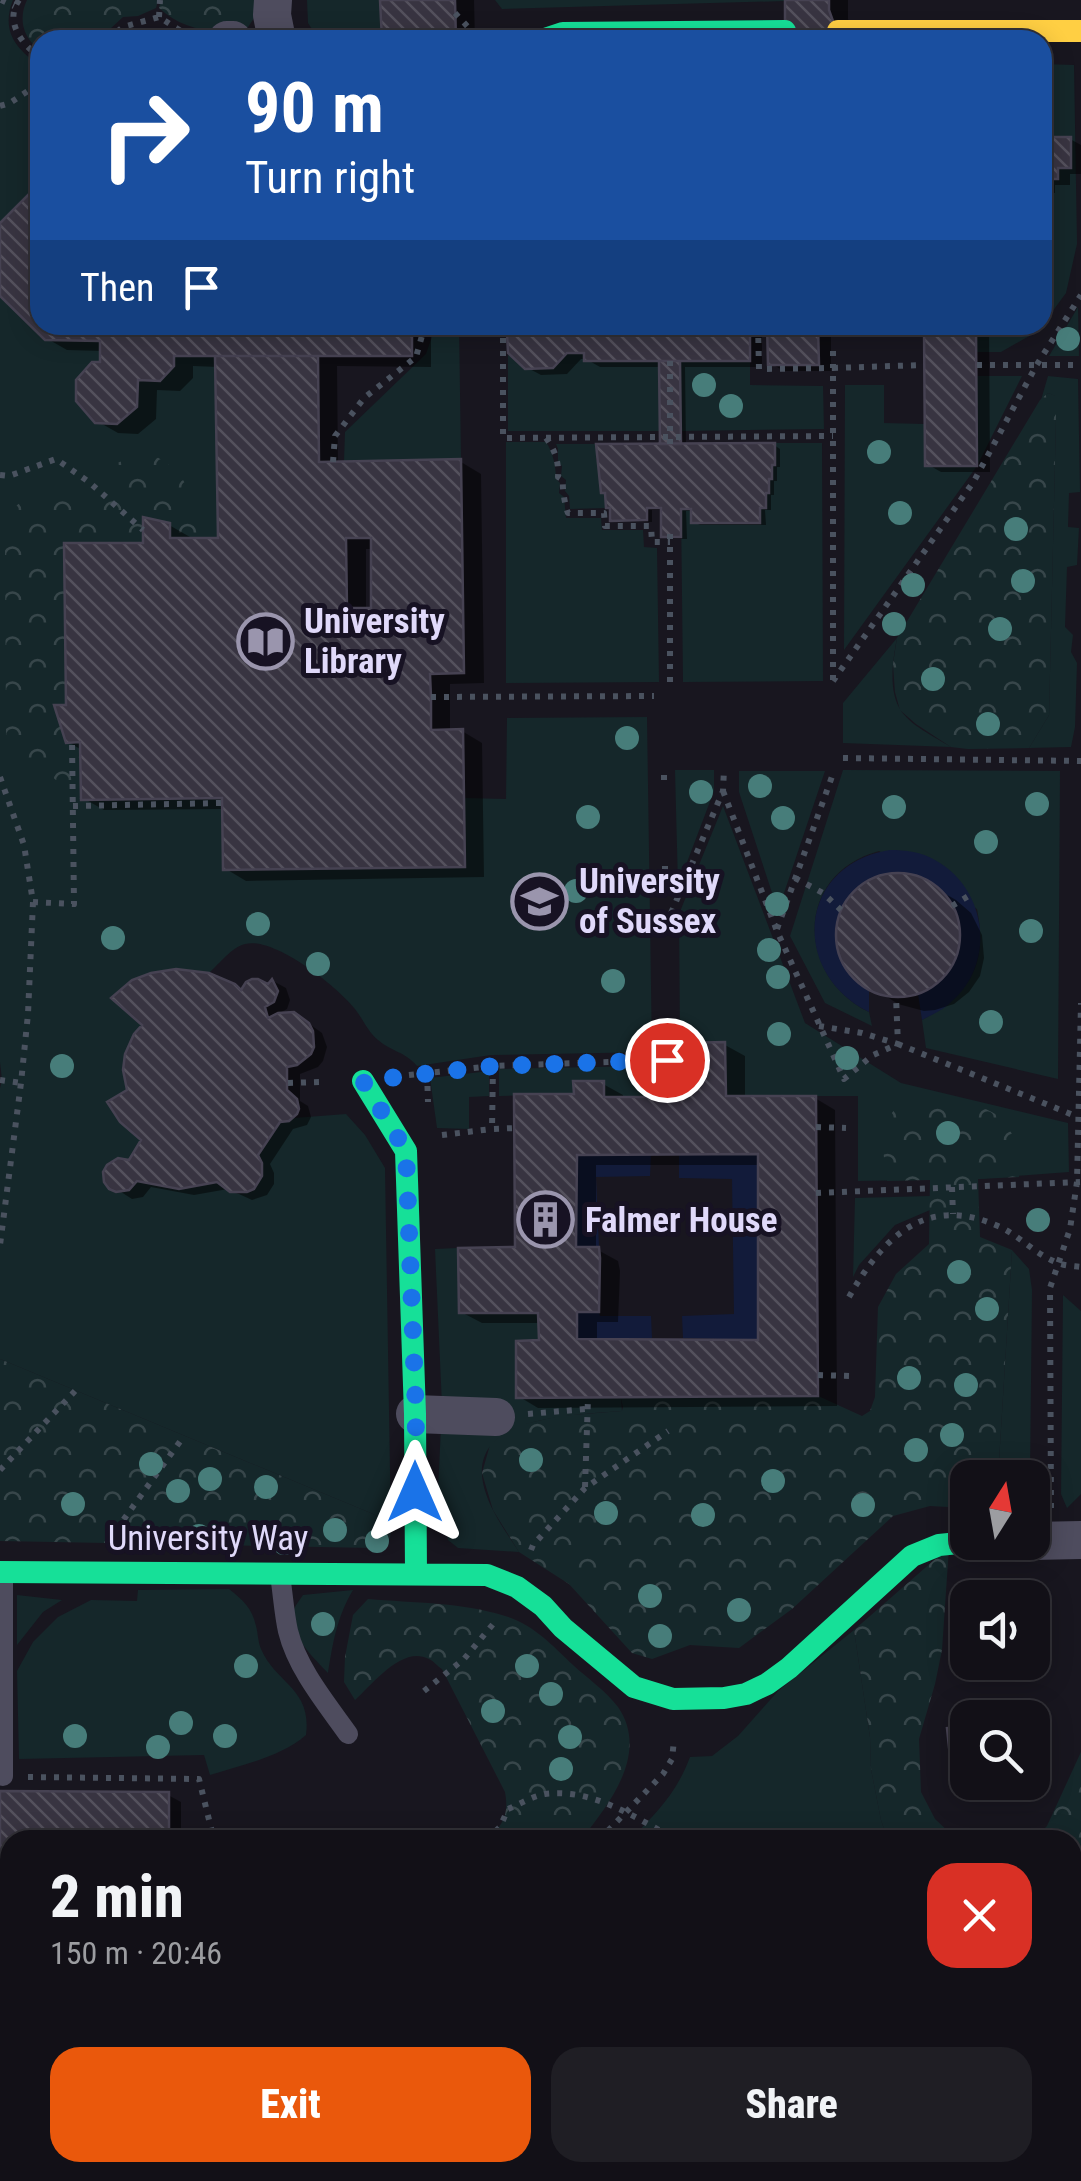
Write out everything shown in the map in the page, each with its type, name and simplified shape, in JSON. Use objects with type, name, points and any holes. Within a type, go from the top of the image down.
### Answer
[{"type":"street","points":[[272,0],[275,30]]},
{"type":"street","points":[[847,20],[1081,30]]},
{"type":"street","points":[[363,1081],[406,1151],[416,1414],[416,1574]]},
{"type":"street","points":[[416,1414],[496,1417]]},
{"type":"street","points":[[684,1699],[746,1694],[766,1684],[789,1668],[912,1556],[950,1542]]},
{"type":"street","name":"University Way","points":[[2,1572],[486,1574],[517,1587],[543,1606],[563,1628],[634,1687],[684,1699]]},
{"type":"lane","points":[[2,1572],[3,1776]]},
{"type":"lane","points":[[280,1573],[294,1648],[348,1734]]},
{"type":"path","points":[[2,0],[17,3],[13,25],[30,50]]},
{"type":"path","points":[[159,17],[160,0]]},
{"type":"path","points":[[455,13],[471,30]]},
{"type":"path","points":[[119,30],[159,17],[179,30]]},
{"type":"path","points":[[0,106],[30,89]]},
{"type":"path","points":[[832,352],[833,681],[974,482],[1036,366],[1081,295]]},
{"type":"path","points":[[333,462],[335,436],[364,398],[416,356],[422,335]]},
{"type":"path","points":[[503,335],[502,438],[670,441],[833,436]]},
{"type":"path","points":[[758,335],[758,369],[923,365]]},
{"type":"path","points":[[670,362],[670,441]]},
{"type":"path","points":[[977,365],[1081,364]]},
{"type":"path","points":[[546,438],[556,450],[555,462],[559,466],[558,477],[563,480],[568,513],[604,513],[605,526],[651,526],[652,542],[670,542]]},
{"type":"path","points":[[0,474],[9,476],[56,460],[89,482],[142,530]]},
{"type":"path","points":[[670,526],[670,682]]},
{"type":"path","points":[[430,697],[654,696]]},
{"type":"path","points":[[32,902],[74,904],[72,742]]},
{"type":"path","points":[[843,758],[1081,761]]},
{"type":"path","points":[[666,925],[723,791],[724,770]]},
{"type":"path","points":[[776,931],[834,771]]},
{"type":"path","points":[[0,777],[24,845],[32,902],[28,1014],[0,1245]]},
{"type":"path","points":[[723,791],[776,931],[844,1079],[873,1055],[898,1044]]},
{"type":"path","points":[[73,806],[222,803]]},
{"type":"path","points":[[664,866],[666,878]]},
{"type":"path","points":[[795,878],[841,910]]},
{"type":"path","points":[[952,906],[970,895]]},
{"type":"path","points":[[896,997],[898,1044]]},
{"type":"path","points":[[1055,1540],[1050,1288],[1070,1228],[1079,1182],[1081,1003]]},
{"type":"path","points":[[819,1026],[898,1044],[1078,1117]]},
{"type":"path","points":[[288,1083],[363,1081],[493,1066],[667,1060]]},
{"type":"path","points":[[492,1129],[493,1066]]},
{"type":"path","points":[[0,1080],[21,1083]]},
{"type":"path","points":[[816,1127],[846,1128]]},
{"type":"path","points":[[436,1136],[514,1128]]},
{"type":"path","points":[[816,1194],[1079,1182]]},
{"type":"path","points":[[952,1186],[953,1214]]},
{"type":"path","points":[[849,1297],[864,1271],[900,1232],[930,1217],[953,1214],[1000,1227],[1058,1264],[1081,1267]]},
{"type":"path","points":[[818,1376],[850,1376]]},
{"type":"path","points":[[0,1470],[75,1391]]},
{"type":"path","points":[[585,1488],[588,1398]]},
{"type":"path","points":[[496,1417],[586,1409]]},
{"type":"path","points":[[529,1556],[533,1546],[585,1488],[668,1431]]},
{"type":"path","points":[[110,1538],[184,1436]]},
{"type":"path","points":[[424,1691],[464,1659],[505,1610]]},
{"type":"path","points":[[609,1830],[663,1774],[672,1759],[684,1699]]},
{"type":"path","points":[[3,1776],[199,1779],[212,1830]]},
{"type":"path","points":[[496,1830],[508,1809],[542,1794],[586,1795],[659,1830]]},
{"type":"green space","points":[[0,0],[13,0],[10,30],[17,45],[30,57],[30,193],[0,223]]},
{"type":"green space","points":[[27,0],[158,0],[156,8],[123,17],[109,30],[30,30],[30,40],[23,14]]},
{"type":"green space","points":[[161,0],[259,0],[248,27],[230,30],[190,26],[159,8]]},
{"type":"green space","points":[[307,0],[380,0],[382,30],[313,30],[308,23]]},
{"type":"green space","points":[[495,0],[785,0],[785,1],[502,9]]},
{"type":"green space","points":[[1052,64],[1074,65],[1077,244],[1066,293],[1052,312],[1052,172],[1071,167],[1070,137],[1052,137]]},
{"type":"green space","points":[[0,296],[30,325],[30,335],[40,335],[45,340],[100,341],[100,362],[92,362],[76,380],[76,402],[96,423],[138,380],[174,356],[215,356],[218,538],[170,538],[170,523],[143,517],[65,543],[54,706],[66,743],[80,742],[81,800],[222,798],[224,870],[464,867],[464,798],[506,799],[507,718],[647,717],[652,1052],[491,1055],[417,1066],[374,1037],[347,1000],[320,977],[288,955],[257,944],[235,949],[209,973],[182,969],[157,972],[133,981],[111,997],[142,1025],[125,1055],[127,1090],[107,1102],[120,1122],[141,1140],[129,1160],[118,1158],[107,1165],[103,1178],[114,1191],[124,1192],[137,1181],[179,1189],[217,1182],[235,1193],[252,1190],[261,1176],[258,1155],[280,1122],[294,1118],[346,1114],[365,1135],[385,1168],[391,1532],[386,1522],[373,1514],[0,1359]]},
{"type":"green space","points":[[1078,307],[1079,356],[1049,356]]},
{"type":"green space","points":[[433,335],[459,335],[461,459],[344,461],[345,432],[426,354]]},
{"type":"green space","points":[[976,335],[1031,335],[1001,352],[977,352]]},
{"type":"green space","points":[[508,353],[525,369],[553,368],[567,353],[584,353],[585,361],[659,361],[660,431],[508,431]]},
{"type":"green space","points":[[680,361],[750,361],[750,385],[823,386],[824,429],[681,431]]},
{"type":"green space","points":[[977,376],[1022,376],[977,466],[844,650],[845,385],[884,385],[884,423],[924,424],[925,466],[976,466]]},
{"type":"green space","points":[[1048,376],[1078,379],[1080,492],[1069,493],[1068,527],[1079,528],[1077,565],[1067,567],[1065,627],[1073,635],[1071,652],[1077,663],[1075,727],[1071,747],[1029,748],[1049,715],[1056,417],[1055,396],[1048,393],[1041,400]]},
{"type":"green space","points":[[1048,393],[1056,396],[1049,715],[1029,748],[951,747],[900,710],[893,664],[897,638],[1040,400]]},
{"type":"green space","points":[[506,442],[546,442],[560,483],[559,493],[564,497],[566,518],[601,518],[602,530],[643,530],[644,547],[657,548],[659,682],[506,683]]},
{"type":"green space","points":[[775,443],[822,443],[823,681],[683,682],[681,509],[691,509],[692,523],[760,523],[760,508],[766,508],[766,493],[775,465]]},
{"type":"green space","points":[[556,444],[596,444],[606,508],[570,509]]},
{"type":"green space","points":[[154,455],[177,470],[218,538],[170,538],[170,523],[143,517],[143,543],[64,544],[66,705],[54,706],[66,743],[80,742],[81,800],[6,740],[5,548],[9,511],[24,500],[92,497],[115,465],[130,458]]},
{"type":"green space","points":[[897,638],[893,664],[896,701],[904,715],[951,747],[843,743],[843,703]]},
{"type":"green space","points":[[675,770],[714,770],[714,791],[678,886]]},
{"type":"green space","points":[[843,770],[1060,771],[1058,1079],[926,1048],[922,1020],[952,999],[972,975],[980,946],[977,909],[879,851],[851,863],[831,881],[819,903],[815,927],[818,951],[828,975],[845,996],[869,1012],[872,1026],[825,1003],[790,936]]},
{"type":"green space","points":[[739,771],[825,771],[778,911],[739,792]]},
{"type":"green space","points":[[723,806],[805,1023],[901,1083],[1068,1123],[1069,1172],[977,1179],[858,1181],[858,1096],[726,1096],[725,1043],[680,1043],[679,914]]},
{"type":"green space","points":[[644,1066],[644,1073],[651,1073],[652,1097],[604,1097],[574,1081],[574,1094],[499,1096],[499,1069]]},
{"type":"green space","points":[[489,1071],[489,1096],[469,1097],[469,1129],[437,1128],[430,1078]]},
{"type":"green space","points":[[937,1097],[988,1110],[1008,1126],[1018,1155],[1019,1177],[978,1179],[980,1237],[1012,1250],[999,1460],[950,1460],[950,1507],[930,1506],[893,1516],[792,1609],[739,1648],[690,1645],[652,1659],[632,1653],[569,1584],[519,1552],[493,1510],[482,1473],[490,1445],[520,1425],[560,1416],[622,1411],[621,1398],[818,1396],[862,1416],[870,1411],[875,1397],[878,1307],[896,1274],[929,1244],[930,1180],[887,1181],[883,1149],[889,1118],[904,1104]]},
{"type":"green space","points":[[930,1196],[930,1210],[895,1225],[853,1277],[855,1198]]},
{"type":"green space","points":[[458,1248],[459,1313],[538,1313],[539,1340],[516,1341],[516,1398],[621,1398],[622,1411],[542,1420],[516,1428],[496,1440],[484,1457],[483,1481],[494,1512],[519,1552],[458,1548],[448,1540],[444,1513],[437,1512],[442,1405],[435,1249]]},
{"type":"green space","points":[[1012,1250],[1029,1269],[1032,1290],[1030,1460],[999,1460]]},
{"type":"green space","points":[[1063,1295],[1081,1311],[1081,1494],[1067,1508],[1061,1494]]},
{"type":"green space","points":[[0,1359],[373,1514],[388,1526],[390,1538],[375,1548],[0,1541]]},
{"type":"green space","points":[[949,1547],[942,1650],[919,1739],[921,1792],[935,1819],[947,1830],[884,1830],[871,1769],[854,1630]]},
{"type":"green space","points":[[229,1589],[252,1614],[267,1661],[304,1707],[306,1735],[273,1755],[210,1775],[204,1755],[19,1759],[17,1671],[33,1642],[58,1617],[91,1600],[137,1601],[138,1590]]},
{"type":"green space","points":[[353,1590],[339,1620],[328,1673],[298,1636],[294,1609],[303,1595]]},
{"type":"green space","points":[[17,1595],[62,1600],[43,1612],[17,1645]]},
{"type":"green space","points":[[368,1599],[454,1606],[515,1620],[542,1636],[613,1701],[627,1724],[630,1741],[623,1776],[588,1830],[497,1830],[504,1819],[505,1792],[442,1669],[431,1660],[409,1657],[379,1676],[355,1700],[344,1682],[353,1615]]},
{"type":"green space","points":[[854,1630],[871,1769],[884,1830],[639,1830],[672,1792],[690,1757],[712,1756],[738,1736],[778,1691]]},
{"type":"green space","points":[[1081,1752],[1081,1830],[1043,1830]]},
{"type":"water","points":[[890,850],[924,855],[953,873],[966,889],[980,928],[975,969],[964,988],[946,1006],[922,1020],[918,994],[946,973],[959,941],[956,914],[941,891],[916,875],[891,873],[868,882],[850,898],[839,920],[837,945],[846,969],[869,990],[869,1012],[843,994],[826,972],[816,947],[815,921],[822,897],[837,876],[859,859]]},
{"type":"water","points":[[679,1154],[758,1154],[758,1340],[683,1338],[682,1316],[734,1314],[732,1179],[679,1178]]},
{"type":"water","points":[[577,1155],[651,1155],[650,1176],[596,1177],[599,1247],[576,1247]]},
{"type":"water","points":[[577,1312],[651,1316],[652,1338],[577,1339]]},
{"type":"building","points":[[380,0],[455,0],[456,30],[382,30]]},
{"type":"building","points":[[785,0],[829,0],[836,30],[785,30]]},
{"type":"building","points":[[1052,137],[1071,137],[1071,168],[1058,168],[1058,179],[1052,179]]},
{"type":"building","points":[[30,193],[30,325],[0,296],[0,223]]},
{"type":"building","points":[[40,335],[412,335],[412,356],[174,356],[174,366],[160,381],[138,380],[137,407],[117,424],[95,423],[76,401],[76,380],[92,362],[100,362],[100,341],[45,340]]},
{"type":"building","points":[[507,335],[750,335],[750,361],[584,361],[584,353],[567,353],[553,368],[525,369],[508,353]]},
{"type":"building","points":[[767,335],[818,335],[819,365],[768,365]]},
{"type":"building","points":[[924,335],[976,335],[977,466],[925,466]]},
{"type":"building","name":"University Library","points":[[215,356],[318,356],[319,462],[461,459],[464,673],[430,674],[431,730],[463,729],[465,867],[223,870],[222,798],[81,800],[80,742],[66,743],[54,705],[66,705],[64,543],[143,543],[143,517],[170,523],[170,538],[218,538]],"holes":[[[346,538],[371,538],[371,608],[347,608]]]},
{"type":"building","points":[[659,361],[680,361],[681,444],[660,444]]},
{"type":"building","points":[[775,443],[775,465],[766,493],[766,508],[760,508],[760,523],[691,523],[691,509],[681,509],[681,537],[661,537],[661,508],[647,508],[647,520],[610,521],[610,508],[606,508],[605,493],[601,493],[596,444]]},
{"type":"building","points":[[898,873],[922,878],[942,891],[955,911],[960,935],[955,959],[942,979],[922,992],[898,997],[874,992],[854,979],[841,959],[836,935],[841,911],[854,891],[874,878]]},
{"type":"building","points":[[176,969],[209,973],[241,990],[252,979],[268,984],[272,979],[278,991],[274,1002],[265,1007],[268,1018],[294,1012],[313,1031],[311,1054],[297,1065],[287,1067],[287,1090],[297,1099],[297,1114],[280,1122],[258,1155],[262,1176],[254,1189],[247,1192],[230,1192],[217,1182],[179,1189],[137,1181],[129,1190],[116,1192],[104,1182],[107,1165],[118,1158],[129,1160],[141,1140],[120,1122],[107,1102],[127,1090],[125,1054],[142,1025],[111,998],[132,980]]},
{"type":"building","name":"Falmer House","points":[[725,1042],[726,1096],[816,1096],[818,1396],[516,1398],[516,1341],[539,1340],[538,1313],[459,1313],[458,1248],[515,1247],[514,1094],[574,1094],[573,1081],[604,1081],[604,1097],[681,1097],[680,1043]],"holes":[[[758,1154],[758,1340],[577,1339],[577,1312],[599,1312],[600,1258],[599,1247],[576,1247],[577,1155]]]},
{"type":"building","points":[[0,1791],[169,1792],[169,1830],[0,1830]]},
{"type":"traffic: fast","points":[[363,1081],[406,1151],[416,1574]]},
{"type":"traffic: fast","points":[[0,1572],[487,1575],[517,1587],[543,1606],[563,1628],[634,1687],[673,1699],[724,1698],[746,1694],[767,1684],[912,1556],[950,1544]]},
{"type":"traffic: slow","points":[[1052,31],[1081,31]]},
{"type":"place","name":"University Library","points":[[265,641]]},
{"type":"place","name":"University of Sussex","points":[[540,901]]},
{"type":"place","name":"Falmer House","points":[[546,1220]]},
{"type":"route","points":[[415,1492],[416,1414],[406,1151],[363,1081],[493,1066],[667,1060]]}]
